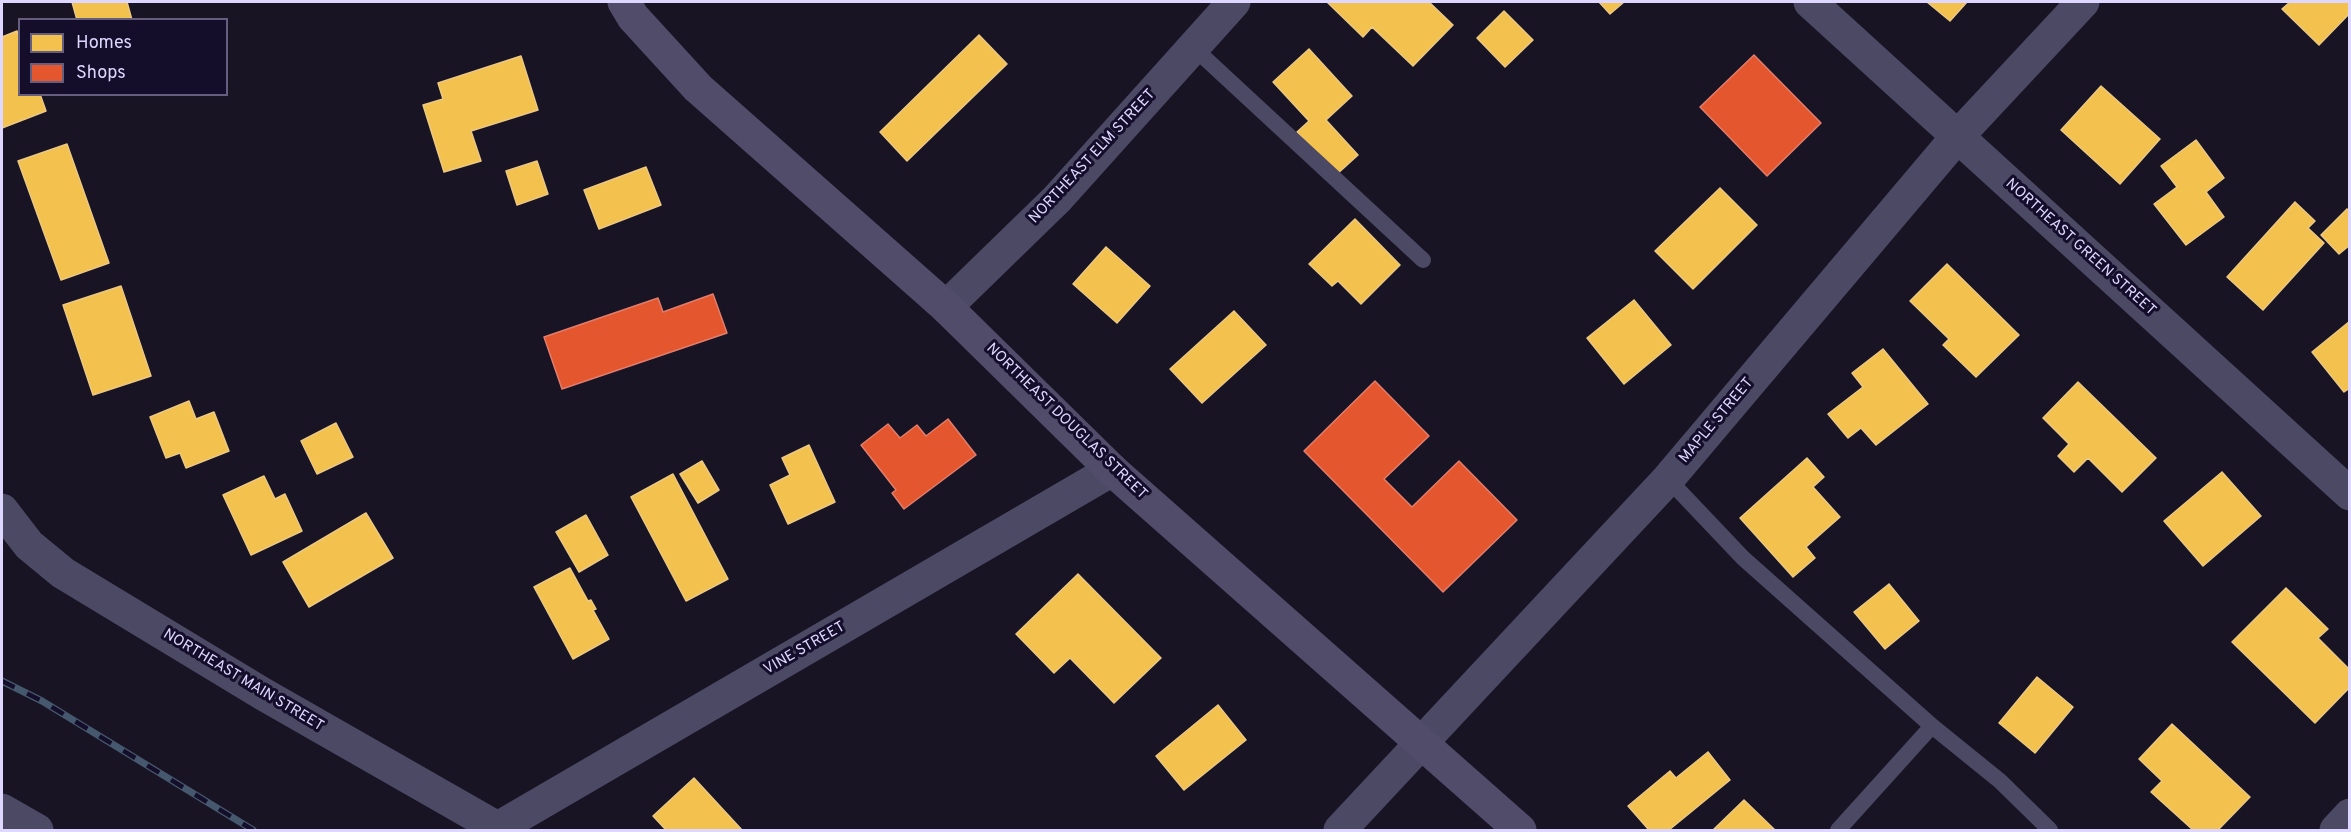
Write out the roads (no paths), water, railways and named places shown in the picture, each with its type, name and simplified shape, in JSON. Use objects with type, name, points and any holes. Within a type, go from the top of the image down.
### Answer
[{"type":"main road","name":"NORTHEAST DOUGLAS STREET","points":[[624,2],[633,17],[698,88],[946,307],[1112,470],[1520,831]]},
{"type":"street","name":"NORTHEAST ELM STREET","points":[[946,307],[1057,199],[1234,2]]},
{"type":"street","name":"NORTHEAST GREEN STREET","points":[[1810,2],[2237,389],[2349,494]]},
{"type":"street","name":"MAPLE STREET","points":[[1340,831],[1668,479],[1957,137],[2083,2]]},
{"type":"street","name":"VINE STREET","points":[[499,830],[1112,470]]},
{"type":"street","name":"NORTHEAST MAIN STREET","points":[[2,510],[29,545],[63,573],[263,694],[499,830]]},
{"type":"street","points":[[2,810],[37,831]]},
{"type":"street","points":[[2336,831],[2349,815]]},
{"type":"lane","points":[[1194,48],[1423,260]]},
{"type":"lane","points":[[1668,479],[1743,558],[1932,726],[2000,781],[2050,831]]},
{"type":"lane","points":[[1838,831],[1932,726]]},
{"type":"railway","points":[[2,681],[42,701],[253,830]]}]
